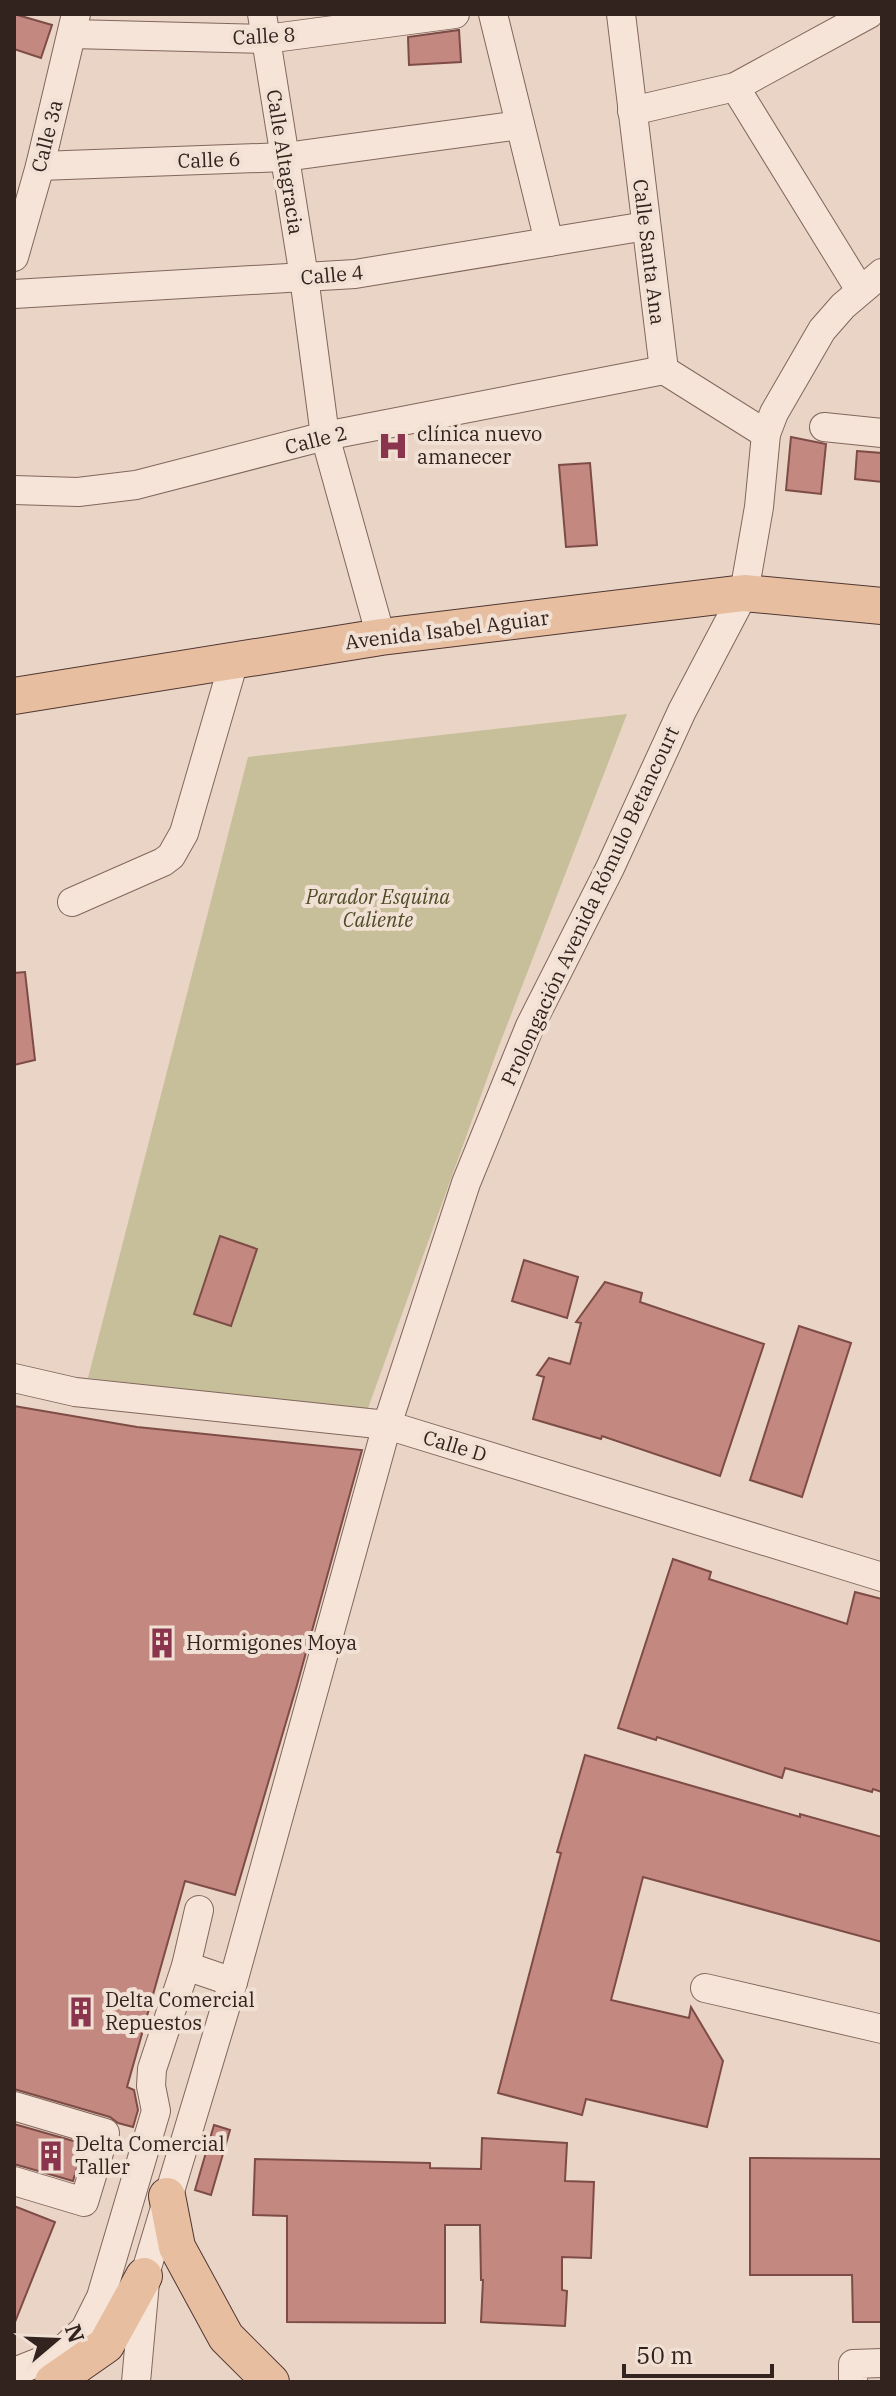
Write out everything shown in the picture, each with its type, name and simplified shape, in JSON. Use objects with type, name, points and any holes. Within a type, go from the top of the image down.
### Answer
[{"type":"main road","name":"Avenida Isabel Aguiar","points":[[14,696],[381,637],[744,593],[882,606]]},
{"type":"main road","points":[[167,2196],[177,2247],[226,2337],[271,2382]]},
{"type":"main road","points":[[53,2382],[106,2345],[144,2276]]},
{"type":"street","name":"Calle 8","points":[[74,24],[264,26],[455,14]]},
{"type":"street","points":[[493,14],[549,242]]},
{"type":"street","name":"Calle Santa Ana","points":[[621,14],[664,370]]},
{"type":"street","points":[[632,111],[735,87],[869,14]]},
{"type":"street","name":"Calle 3a","points":[[14,257],[40,166],[74,24]]},
{"type":"street","name":"Calle Altagracia","points":[[264,26],[304,277],[325,436],[381,637]]},
{"type":"street","points":[[664,370],[766,434],[795,374],[822,330],[871,281],[735,87]]},
{"type":"street","name":"Calle 6","points":[[40,166],[285,157],[520,125]]},
{"type":"street","name":"Calle 4","points":[[14,294],[355,274],[646,226]]},
{"type":"street","name":"Calle 2","points":[[14,490],[78,492],[136,485],[325,436],[664,370]]},
{"type":"street","points":[[824,427],[882,433]]},
{"type":"street","name":"Prolongación Avenida Rómulo Betancourt","points":[[136,2382],[144,2276],[233,1982],[387,1425],[466,1183],[530,1026],[610,868],[682,711],[744,593],[759,507],[766,434]]},
{"type":"street","points":[[72,902],[171,856],[184,833],[234,661]]},
{"type":"street","name":"Calle D","points":[[14,1378],[75,1392],[387,1425],[882,1577]]},
{"type":"street","points":[[14,2372],[57,2355],[85,2329],[101,2297],[156,2111],[151,2086],[152,2069],[186,1966],[199,1910]]},
{"type":"street","points":[[186,1966],[233,1982]]},
{"type":"street","points":[[705,1988],[882,2029]]},
{"type":"street","points":[[14,2106],[105,2133],[84,2202],[14,2181]]},
{"type":"street","points":[[156,2111],[190,2120]]},
{"type":"street","points":[[853,2382],[853,2364],[882,2363]]},
{"type":"green space","name":"Parador Esquina Caliente","points":[[627,714],[497,1051],[367,1411],[88,1378],[248,757]]},
{"type":"building","points":[[14,14],[52,25],[41,58],[14,49]]},
{"type":"building","points":[[459,30],[461,62],[409,65],[408,37]]},
{"type":"building","points":[[791,437],[826,444],[821,494],[786,490]]},
{"type":"building","points":[[857,451],[882,453],[882,482],[855,479]]},
{"type":"building","points":[[590,463],[597,545],[566,547],[559,465]]},
{"type":"building","points":[[25,972],[35,1060],[14,1065],[14,973]]},
{"type":"building","points":[[220,1236],[257,1249],[231,1326],[194,1314]]},
{"type":"building","points":[[524,1260],[578,1277],[567,1318],[512,1301]]},
{"type":"building","points":[[605,1282],[642,1293],[640,1302],[764,1344],[720,1476],[602,1436],[601,1439],[533,1419],[544,1377],[537,1375],[549,1358],[570,1364],[581,1323],[576,1322]]},
{"type":"building","points":[[799,1326],[851,1343],[802,1497],[750,1480]]},
{"type":"building","name":"Hormigones Moya","points":[[14,1406],[137,1427],[362,1450],[235,1895],[185,1881],[127,2087],[134,2090],[138,2110],[133,2127],[110,2117],[14,2089]]},
{"type":"building","points":[[673,1559],[711,1572],[709,1579],[847,1624],[855,1592],[882,1599],[882,1792],[873,1789],[872,1792],[785,1768],[782,1778],[657,1737],[656,1740],[618,1728]]},
{"type":"building","points":[[585,1755],[800,1817],[800,1814],[882,1837],[882,1942],[643,1877],[611,2000],[689,2018],[691,2007],[723,2061],[707,2127],[586,2099],[582,2115],[498,2093],[561,1853],[557,1852]]},
{"type":"building","name":"Delta Comercial Taller","points":[[14,2124],[84,2144],[73,2181],[14,2164]]},
{"type":"building","points":[[214,2125],[230,2130],[211,2195],[195,2190]]},
{"type":"building","points":[[482,2138],[567,2143],[565,2181],[594,2182],[591,2258],[562,2257],[562,2290],[567,2291],[565,2326],[481,2322],[483,2280],[480,2225],[445,2225],[445,2323],[287,2322],[287,2216],[253,2215],[255,2159],[430,2163],[430,2168],[481,2169]]},
{"type":"building","points":[[750,2158],[882,2159],[882,2322],[853,2322],[852,2275],[750,2275]]},
{"type":"building","points":[[14,2206],[55,2222],[15,2322],[14,2322]]},
{"type":"place","name":"clínica nuevo amanecer","points":[[393,446]]},
{"type":"place","name":"Hormigones Moya","points":[[162,1643]]},
{"type":"place","name":"Delta Comercial Repuestos","points":[[81,2012]]},
{"type":"place","name":"Delta Comercial Taller","points":[[51,2156]]}]
